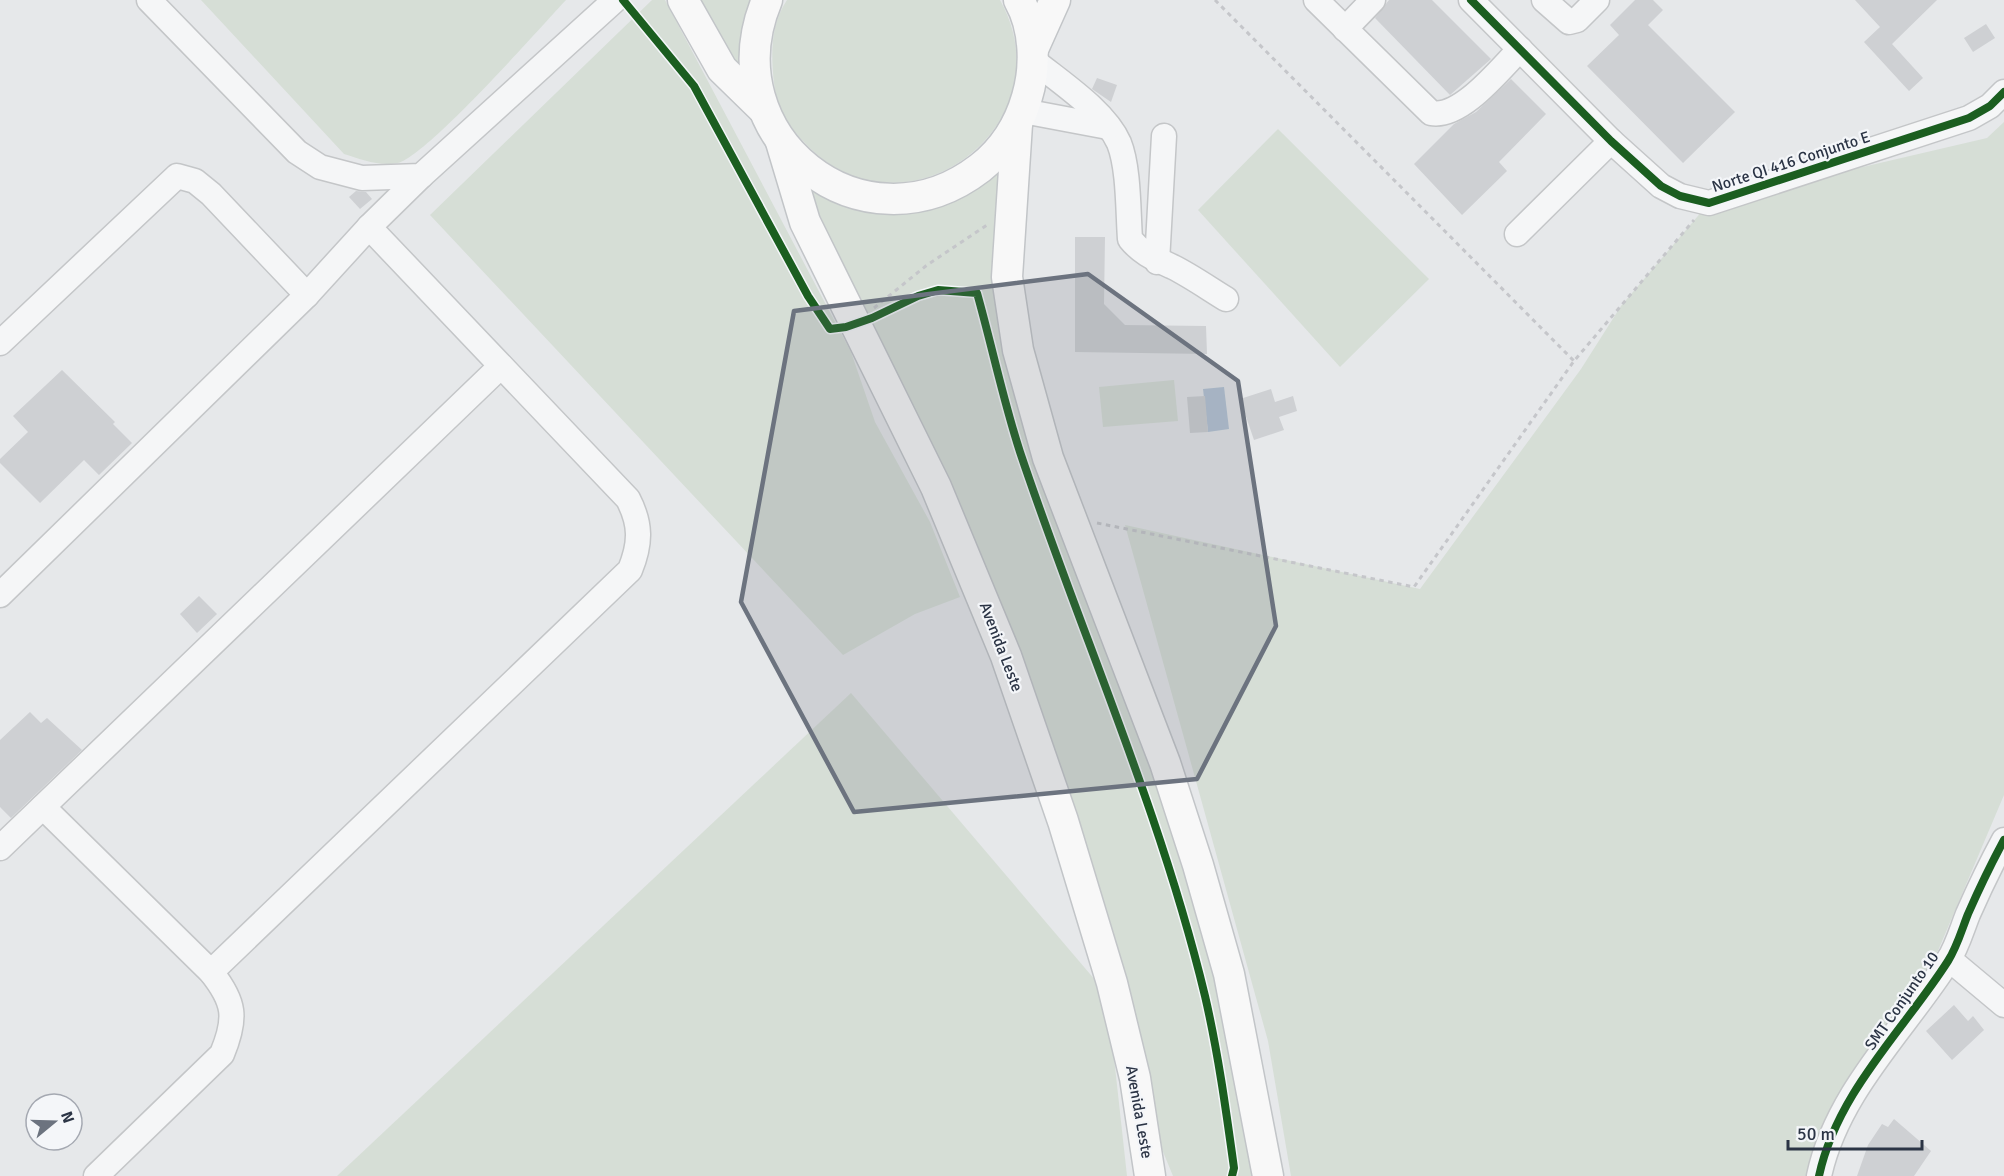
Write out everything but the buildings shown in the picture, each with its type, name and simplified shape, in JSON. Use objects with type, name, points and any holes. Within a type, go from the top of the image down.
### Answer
[{"type":"main road","points":[[683,0],[722,69],[763,109]]},
{"type":"main road","points":[[767,0],[758,23],[753,67],[763,109],[781,142],[810,171],[845,190],[884,199],[924,196],[962,181],[993,157],[1020,118]]},
{"type":"main road","points":[[1019,0],[1024,8],[1033,54],[1031,86],[1020,118],[1009,222],[1007,277],[1018,350],[1048,458],[1165,763],[1198,865],[1228,974],[1262,1170]]},
{"type":"main road","points":[[1033,54],[1055,0]]},
{"type":"main road","name":"Avenida Leste","points":[[781,142],[806,222],[869,316],[1006,656],[1063,821],[1112,983],[1135,1078],[1152,1174]]},
{"type":"street","points":[[149,0],[297,152],[320,167],[362,178],[421,176]]},
{"type":"street","points":[[0,595],[307,295],[369,227],[421,176],[615,0]]},
{"type":"street","points":[[1316,0],[1431,113],[1442,115],[1462,106],[1521,50]]},
{"type":"street","points":[[1345,29],[1373,0]]},
{"type":"street","points":[[1544,0],[1569,22],[1577,20],[1597,0]]},
{"type":"street","name":"Norte QI 416 Conjunto E","points":[[1479,2],[1521,50],[1611,141],[1661,186],[1680,196],[1709,203],[1969,118],[1990,106],[2004,92]]},
{"type":"street","points":[[1033,54],[1082,99],[1108,127],[1119,143],[1130,239],[1138,249],[1157,262],[1173,267],[1226,299]]},
{"type":"street","points":[[1020,118],[1108,127]]},
{"type":"street","points":[[1157,262],[1164,136]]},
{"type":"street","points":[[1517,234],[1611,141]]},
{"type":"street","points":[[0,343],[177,176],[195,181],[211,194],[307,295]]},
{"type":"street","points":[[211,972],[630,570],[638,552],[640,534],[636,515],[628,499],[369,227]]},
{"type":"street","points":[[0,848],[501,366]]},
{"type":"street","points":[[43,807],[211,972],[227,992],[232,1013],[230,1034],[222,1054],[96,1176]]},
{"type":"street","name":"SMT Conjunto 10","points":[[1819,1176],[1822,1162],[1846,1107],[1894,1032],[1949,959],[1986,874],[2004,840]]},
{"type":"street","points":[[1949,959],[2004,1005]]},
{"type":"path","points":[[1215,0],[1574,361]]},
{"type":"path","points":[[1070,517],[1414,588],[1574,361],[1709,203]]},
{"type":"path","points":[[869,316],[927,265],[985,226],[995,223]]},
{"type":"path","points":[[984,237],[985,226]]},
{"type":"highlighted area","points":[[1088,274],[1238,381],[1276,626],[1197,779],[854,812],[741,602],[794,311]]},
{"type":"shaded area","points":[[201,0],[566,0],[483,90],[433,138],[413,155],[398,163],[384,164],[344,154]]},
{"type":"shaded area","points":[[652,0],[665,0],[851,352],[875,422],[930,522],[960,597],[915,614],[843,655],[430,215]]},
{"type":"shaded area","points":[[699,0],[763,0],[755,94]]},
{"type":"shaded area","points":[[787,0],[1000,0],[1016,47],[1013,90],[995,129],[965,158],[928,177],[886,183],[843,172],[798,136],[788,123],[777,99],[773,72],[773,40],[777,20]]},
{"type":"shaded area","points":[[2004,122],[2004,795],[1937,953],[1839,1099],[1823,1176],[1291,1176],[1268,1041],[1125,525],[1420,589],[1581,369],[1621,306],[1709,203],[1987,138]]},
{"type":"shaded area","points":[[1278,129],[1429,279],[1340,367],[1198,210]]},
{"type":"shaded area","points":[[1014,131],[1026,343],[1213,967],[1253,1176],[1173,1176],[1157,1137],[1008,655],[789,161],[914,199]]},
{"type":"shaded area","points":[[1174,380],[1178,421],[1103,427],[1099,387]]},
{"type":"shaded area","points":[[851,693],[1107,994],[1127,1176],[337,1176]]},
{"type":"water","points":[[1224,387],[1229,429],[1208,432],[1203,389]]},
{"type":"cycle path","points":[[623,0],[694,86],[808,296],[830,329],[846,327],[872,318],[918,296],[938,290],[977,293],[1020,452],[1143,790],[1187,926],[1218,1060],[1234,1168],[1232,1176]]},
{"type":"cycle path","points":[[1471,0],[1611,141],[1661,186],[1680,196],[1709,203],[1969,118],[1990,106],[2004,92]]},
{"type":"cycle path","points":[[1819,1176],[1828,1145],[1856,1089],[1948,961],[1976,895],[2004,840]]}]
